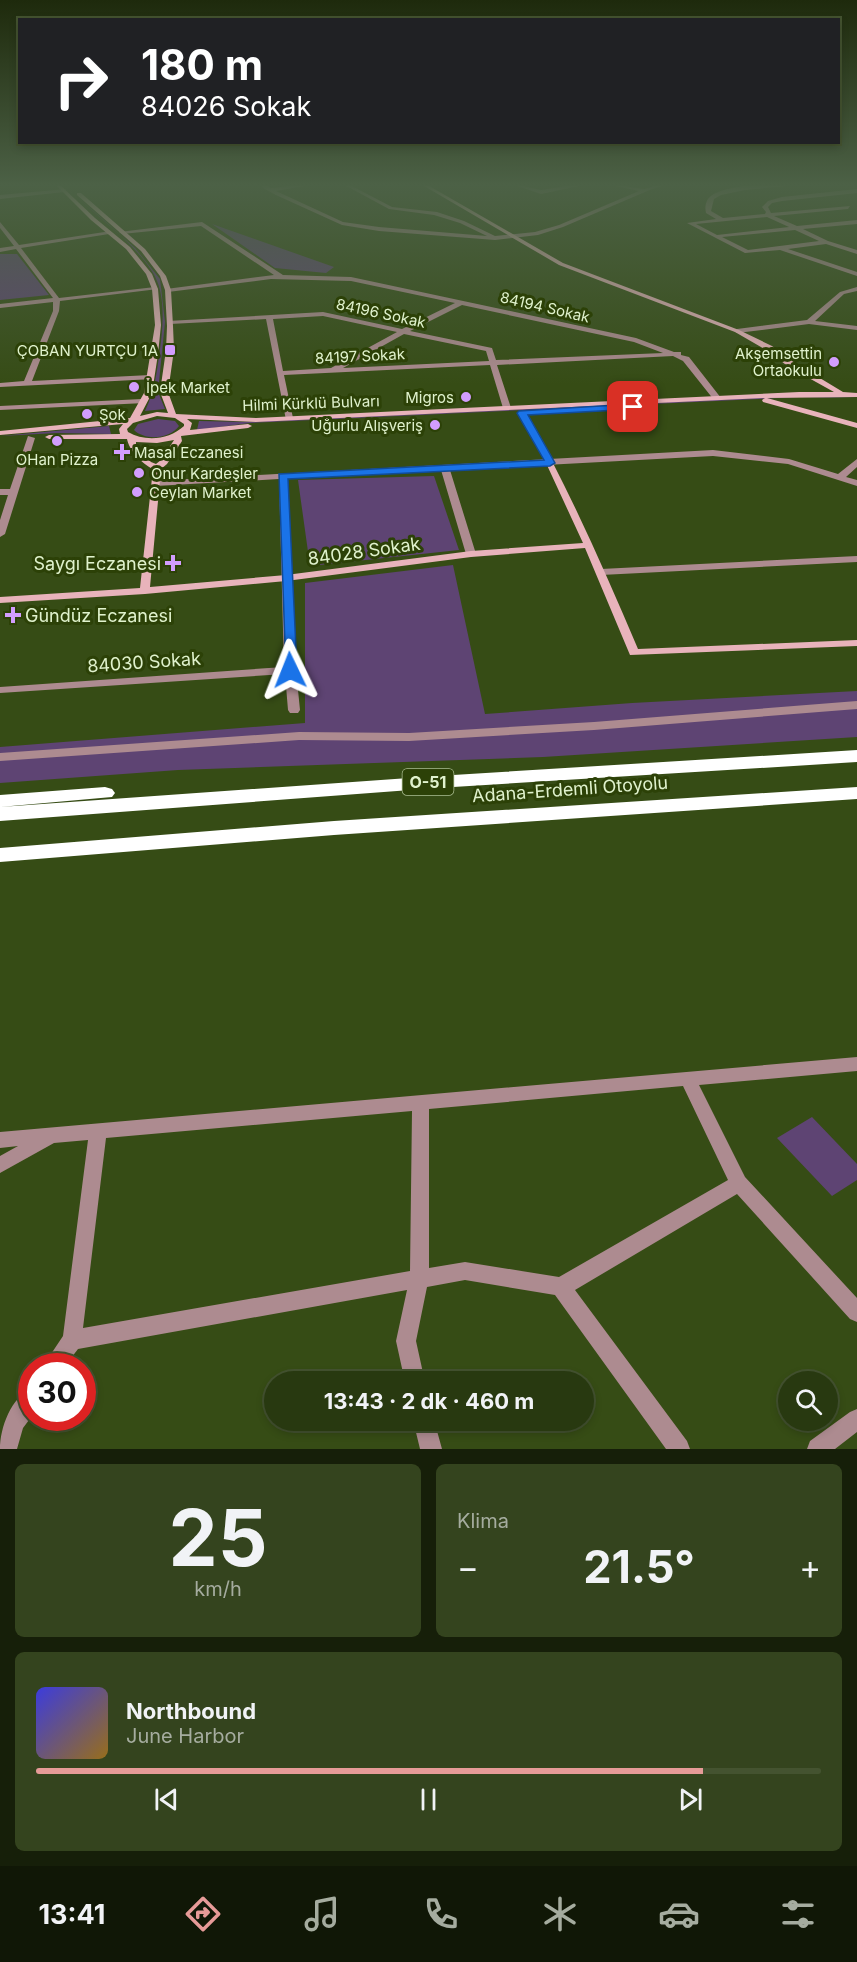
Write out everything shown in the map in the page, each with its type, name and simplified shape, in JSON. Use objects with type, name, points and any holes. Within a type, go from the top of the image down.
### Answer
[{"type":"highway","name":"Adana-Erdemli Otoyolu","points":[[0,814],[437,782],[857,756]]},
{"type":"highway","points":[[0,801],[290,780],[437,782]]},
{"type":"highway","name":"Adana-Erdemli Otoyolu","points":[[0,855],[381,825],[857,793]]},
{"type":"highway","points":[[0,863],[68,849]]},
{"type":"main road","points":[[128,251],[149,274],[155,289],[158,325],[148,393],[132,420],[123,429],[148,464],[157,468]]},
{"type":"main road","points":[[143,251],[155,265],[168,290],[170,350],[164,392],[175,416],[188,423],[188,427],[179,434],[178,441],[164,462],[157,468],[145,591]]},
{"type":"main road","points":[[537,251],[582,273],[737,331],[769,348],[792,365],[842,394]]},
{"type":"main road","points":[[792,365],[800,378]]},
{"type":"main road","name":"Hilmi Kürklü Bulvarı","points":[[132,420],[157,414],[218,420],[289,418],[717,398],[800,391],[857,395]]},
{"type":"main road","points":[[766,400],[857,426]]},
{"type":"main road","name":"Hilmi Kürklü Bulvarı","points":[[130,437],[156,440],[179,434],[255,425],[766,400],[857,400]]},
{"type":"main road","points":[[522,413],[550,463],[589,545],[634,653],[857,643]]},
{"type":"main road","points":[[0,433],[59,429],[132,420]]},
{"type":"main road","points":[[0,440],[130,437]]},
{"type":"main road","name":"84028 Sokak","points":[[0,600],[145,591],[286,578],[471,554],[589,545]]},
{"type":"street","points":[[21,251],[57,299],[56,311],[27,384]]},
{"type":"street","points":[[242,251],[281,277]]},
{"type":"street","points":[[787,251],[857,274]]},
{"type":"street","name":"84194 Sokak","points":[[168,290],[281,277],[351,279],[636,340],[678,354],[686,359],[717,398]]},
{"type":"street","points":[[0,306],[155,289]]},
{"type":"street","points":[[809,322],[842,293],[857,289]]},
{"type":"street","points":[[404,331],[463,302]]},
{"type":"street","name":"84196 Sokak","points":[[170,322],[323,314],[489,350],[493,363]]},
{"type":"street","points":[[269,317],[289,418]]},
{"type":"street","points":[[737,331],[809,322],[857,328]]},
{"type":"street","name":"84197 Sokak","points":[[280,373],[332,371],[404,331]]},
{"type":"street","points":[[575,360],[620,351],[636,340]]},
{"type":"street","points":[[575,360],[678,354]]},
{"type":"street","name":"84197 Sokak","points":[[280,373],[575,360]]},
{"type":"street","points":[[493,363],[507,408]]},
{"type":"street","points":[[0,385],[150,377]]},
{"type":"street","points":[[0,408],[142,401]]},
{"type":"street","points":[[0,534],[12,492],[32,438]]},
{"type":"street","points":[[155,483],[713,453],[789,462],[857,483]]},
{"type":"street","points":[[839,478],[857,462]]},
{"type":"street","points":[[445,468],[471,554]]},
{"type":"street","points":[[283,476],[290,670],[294,710]]},
{"type":"street","points":[[0,492],[12,492]]},
{"type":"street","points":[[601,572],[857,559]]},
{"type":"street","name":"84030 Sokak","points":[[0,690],[290,670]]},
{"type":"street","points":[[0,757],[299,736],[409,737],[594,726],[857,705]]},
{"type":"street","points":[[0,1140],[857,1064]]},
{"type":"street","points":[[688,1080],[739,1183],[857,1312]]},
{"type":"street","points":[[413,1371],[406,1341],[419,1280],[420,1103]]},
{"type":"street","points":[[63,1353],[72,1340],[98,1131]]},
{"type":"street","points":[[0,1166],[53,1135]]},
{"type":"street","points":[[72,1340],[465,1271],[561,1287],[739,1183]]},
{"type":"street","points":[[561,1287],[679,1449]]},
{"type":"street","points":[[6,1449],[18,1417]]},
{"type":"street","points":[[818,1449],[857,1419]]},
{"type":"street","points":[[426,1431],[431,1449]]},
{"type":"shaded area","points":[[135,251],[137,251],[160,279],[165,322],[158,392],[165,409],[145,411],[155,380],[163,314],[157,281]]},
{"type":"shaded area","points":[[250,251],[288,251],[334,267],[326,273],[275,268]]},
{"type":"shaded area","points":[[0,254],[17,254],[49,295],[0,300]]},
{"type":"shaded area","points":[[798,396],[857,398],[799,397],[250,423],[197,430],[199,421],[249,422]]},
{"type":"shaded area","points":[[158,419],[175,421],[179,426],[170,434],[157,437],[144,436],[134,430],[138,424]]},
{"type":"shaded area","points":[[109,426],[111,434],[57,433],[0,436]]},
{"type":"shaded area","points":[[434,476],[459,550],[310,566],[298,480]]},
{"type":"shaded area","points":[[453,565],[485,714],[632,703],[857,691],[857,737],[543,757],[178,770],[0,783],[0,747],[305,723],[305,583]]},
{"type":"shaded area","points":[[812,1117],[857,1164],[857,1180],[832,1196],[777,1138]]},
{"type":"place","name":"ÇOBAN YURTÇU 1A","points":[[170,350]]},
{"type":"place","name":"Akşemsettin Ortaokulu","points":[[834,362]]},
{"type":"place","name":"İpek Market","points":[[134,387]]},
{"type":"place","name":"Migros","points":[[466,397]]},
{"type":"place","name":"Şok","points":[[87,414]]},
{"type":"place","name":"Uğurlu Alışveriş","points":[[435,425]]},
{"type":"place","name":"OHan Pizza","points":[[57,441]]},
{"type":"place","name":"Masal Eczanesi","points":[[122,452]]},
{"type":"place","name":"Onur Kardeşler","points":[[139,473]]},
{"type":"place","name":"Ceylan Market","points":[[137,492]]},
{"type":"place","name":"Saygı Eczanesi","points":[[173,563]]},
{"type":"place","name":"Gündüz Eczanesi","points":[[13,615]]},
{"type":"route","points":[[290,670],[283,476],[550,463],[522,413],[633,407]]}]
